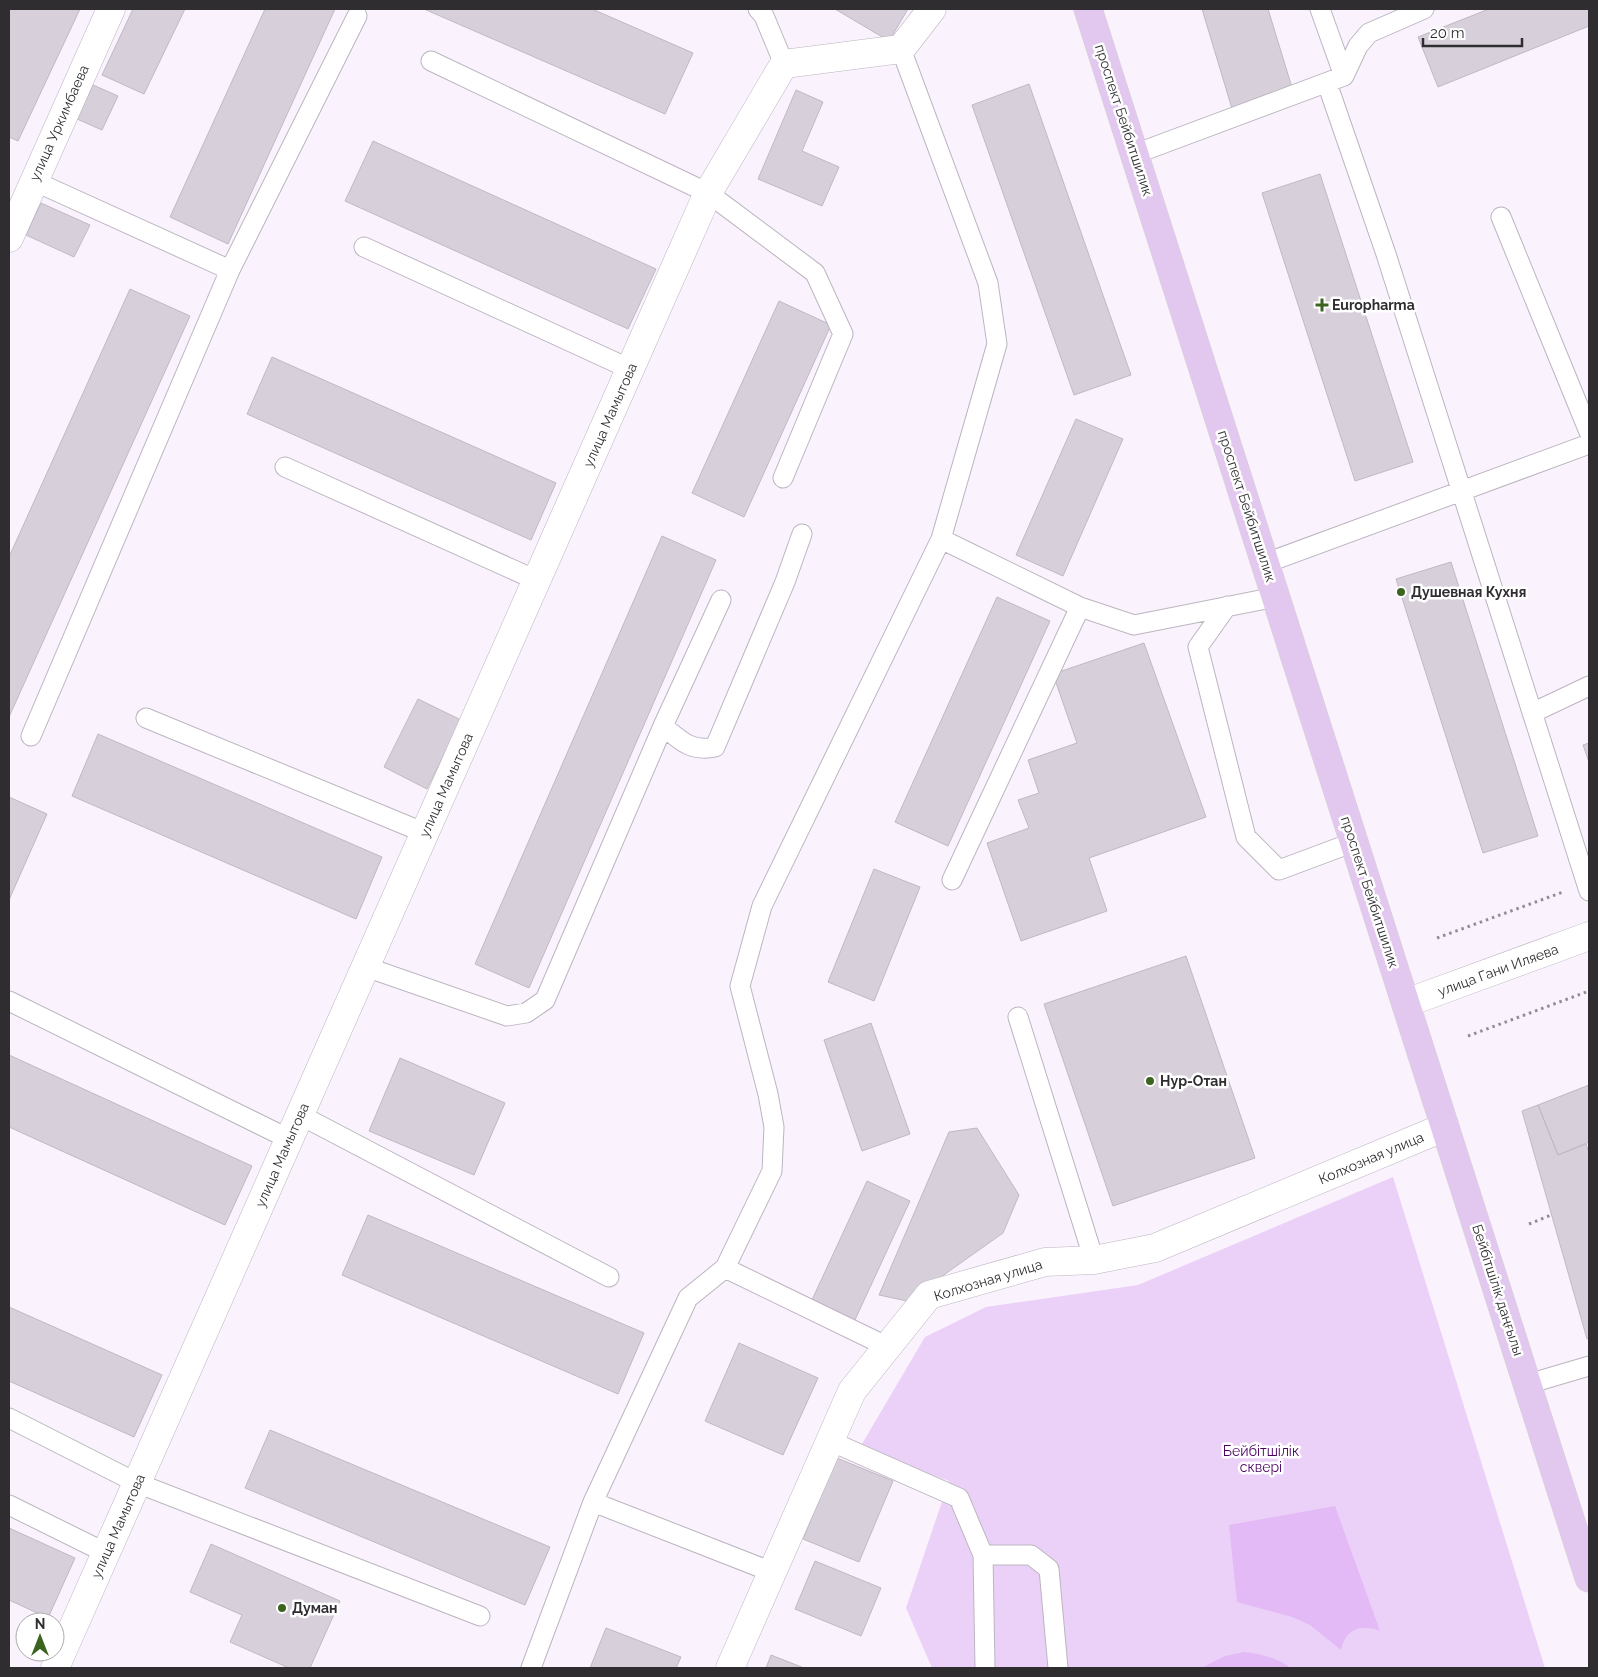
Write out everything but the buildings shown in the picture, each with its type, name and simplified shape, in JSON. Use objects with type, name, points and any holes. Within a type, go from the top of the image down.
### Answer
[{"type":"main road","name":"проспект Бейбитшилик","points":[[1088,9],[1406,1003]]},
{"type":"main road","name":"Бейбітшілік даңғылы","points":[[1406,1003],[1589,1578]]},
{"type":"street","name":"улица Уркимбаева","points":[[9,238],[111,9]]},
{"type":"street","points":[[784,64],[901,49],[932,9]]},
{"type":"street","name":"улица Мамытова","points":[[55,1668],[708,193],[784,64]]},
{"type":"street","name":"улица Гани Иляева","points":[[1406,1003],[1589,936]]},
{"type":"street","name":"Колхозная улица","points":[[730,1668],[852,1391],[929,1295],[1045,1262],[1094,1260],[1155,1248],[1445,1127]]},
{"type":"lane","points":[[758,9],[764,16],[784,64]]},
{"type":"lane","points":[[1320,9],[1336,80],[1386,254],[1588,887]]},
{"type":"lane","points":[[1135,154],[1336,80],[1358,46],[1369,33],[1424,9]]},
{"type":"lane","points":[[31,736],[230,270],[357,16]]},
{"type":"lane","points":[[531,1668],[594,1502],[688,1298],[725,1268],[772,1171],[774,1127],[740,986],[762,906],[941,539],[997,344],[995,319],[988,283],[901,49]]},
{"type":"lane","points":[[431,62],[708,193],[816,273],[843,334],[783,478]]},
{"type":"lane","points":[[34,181],[230,270]]},
{"type":"lane","points":[[1501,217],[1589,432]]},
{"type":"lane","points":[[364,247],[630,369]]},
{"type":"lane","points":[[1266,564],[1589,444]]},
{"type":"lane","points":[[285,467],[536,580]]},
{"type":"lane","points":[[663,726],[684,743],[700,750],[715,747],[785,582],[802,534]]},
{"type":"lane","points":[[941,539],[1080,607],[1134,625],[1276,597]]},
{"type":"lane","points":[[366,966],[507,1016],[526,1013],[545,1000],[663,726],[720,600]]},
{"type":"lane","points":[[1226,606],[1198,647],[1246,838],[1279,870],[1354,842]]},
{"type":"lane","points":[[952,880],[1080,607]]},
{"type":"lane","points":[[1532,713],[1589,686]]},
{"type":"lane","points":[[146,718],[425,833]]},
{"type":"lane","points":[[9,1001],[294,1127],[609,1277]]},
{"type":"lane","points":[[1018,1017],[1094,1260]]},
{"type":"lane","points":[[725,1268],[888,1347]]},
{"type":"lane","points":[[1528,1384],[1589,1366]]},
{"type":"lane","points":[[9,1418],[137,1483],[480,1616]]},
{"type":"lane","points":[[830,1441],[959,1498],[983,1556],[985,1668]]},
{"type":"lane","points":[[594,1502],[772,1572]]},
{"type":"lane","points":[[9,1505],[106,1553]]},
{"type":"lane","points":[[983,1556],[1031,1556],[1049,1569],[1058,1668]]},
{"type":"path","points":[[1437,938],[1588,887]]},
{"type":"path","points":[[1468,1036],[1589,991]]},
{"type":"path","points":[[1529,1224],[1551,1215]]},
{"type":"green space","name":"Бейбітшілік сквері","points":[[1393,1177],[1545,1668],[932,1668],[906,1608],[949,1481],[859,1449],[925,1337],[986,1307],[1138,1285]]},
{"type":"shaded area","points":[[1335,1506],[1380,1631],[1367,1628],[1355,1630],[1347,1637],[1341,1650],[1310,1625],[1292,1617],[1237,1602],[1229,1525]]},
{"type":"shaded area","points":[[1244,1652],[1269,1657],[1291,1668],[1201,1668],[1225,1656]]},
{"type":"place","name":"Europharma","points":[[1322,305]]},
{"type":"place","name":"Душевная Кухня","points":[[1401,592]]},
{"type":"place","name":"Нур-Отан","points":[[1150,1081]]},
{"type":"place","name":"Думан","points":[[282,1608]]}]
